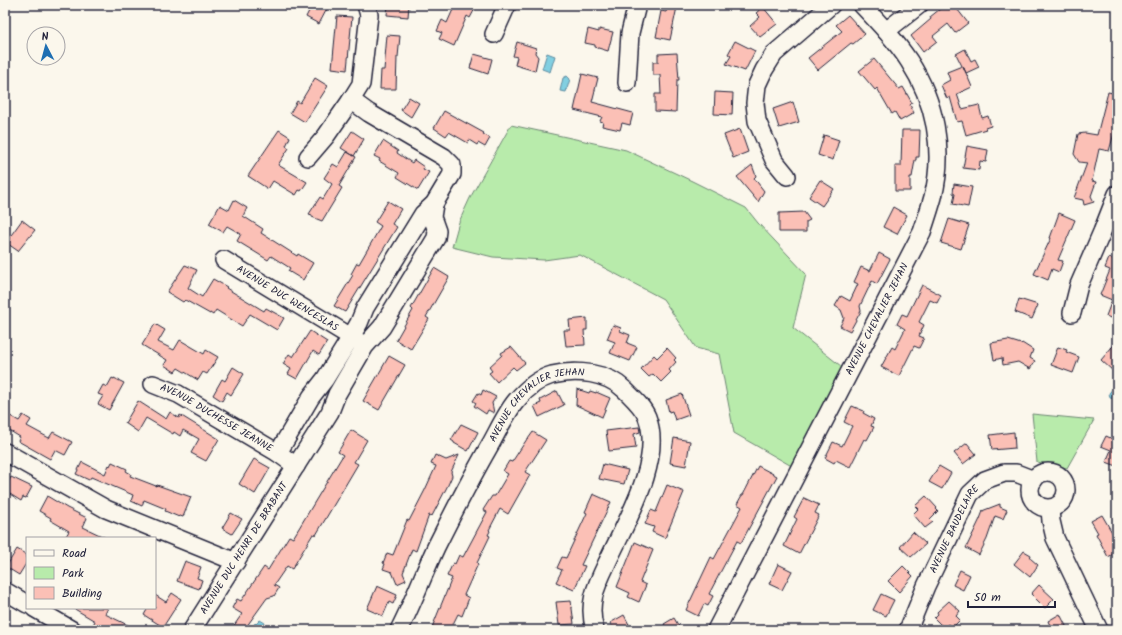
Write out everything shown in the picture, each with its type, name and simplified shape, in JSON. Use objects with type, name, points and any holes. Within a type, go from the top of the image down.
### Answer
[{"type":"street","points":[[308,158],[326,136],[361,84],[369,15],[366,5]]},
{"type":"street","points":[[494,34],[507,5]]},
{"type":"street","points":[[626,83],[630,33],[637,5]]},
{"type":"street","points":[[788,176],[774,160],[757,122],[755,103],[757,85],[774,54],[831,5]]},
{"type":"street","name":"AVENUE CHEVALIER JEHAN","points":[[716,630],[922,232],[934,196],[938,160],[937,133],[931,107],[921,81],[913,67],[886,31],[862,5]]},
{"type":"street","points":[[886,31],[919,5]]},
{"type":"street","name":"AVENUE DUC HENRI DE BRABANT","points":[[192,630],[330,412],[358,342],[359,323],[365,308],[423,214],[434,204],[452,174],[452,165],[444,157],[351,100]]},
{"type":"street","points":[[1072,313],[1079,284],[1117,194]]},
{"type":"street","name":"AVENUE DUC HENRI DE BRABANT","points":[[278,453],[312,397],[326,379],[358,342],[382,327],[436,238],[437,231],[432,217],[434,204]]},
{"type":"street","name":"AVENUE DUC WENCESLAS","points":[[224,260],[358,342]]},
{"type":"street","name":"AVENUE CHEVALIER JEHAN","points":[[399,630],[435,548],[480,463],[515,402],[527,389],[541,379],[551,375],[567,372],[586,372],[605,377],[620,385],[634,399],[647,417],[652,437],[648,472],[596,585],[591,602],[592,621],[595,630]]},
{"type":"street","name":"AVENUE DUCHESSE JEANNE","points":[[153,384],[178,394],[278,453]]},
{"type":"street","points":[[5,452],[106,509],[236,562]]},
{"type":"street","points":[[278,453],[296,466]]},
{"type":"street","points":[[1048,472],[1060,477],[1064,481],[1066,487],[1065,497],[1062,502],[1058,506],[1050,509],[1042,508],[1034,501],[1030,488],[1034,480],[1041,474],[1048,472]]},
{"type":"street","name":"AVENUE BAUDELAIRE","points":[[908,630],[926,586],[970,494],[991,476],[1004,473],[1016,473],[1034,480]]},
{"type":"street","points":[[1050,509],[1055,538],[1100,630]]},
{"type":"street","points":[[5,591],[26,603]]},
{"type":"street","points":[[36,609],[72,630]]},
{"type":"green space","points":[[511,125],[626,150],[746,208],[758,223],[806,274],[793,328],[846,370],[795,468],[734,433],[719,354],[696,348],[663,299],[580,255],[544,260],[493,257],[452,247],[459,222],[470,198]]},
{"type":"green space","points":[[1032,414],[1094,420],[1067,468],[1037,462]]},
{"type":"water","points":[[547,53],[555,56],[550,72],[542,69]]},
{"type":"water","points":[[567,76],[570,79],[566,92],[560,91],[563,78]]},
{"type":"water","points":[[1117,384],[1117,396],[1115,399],[1110,398],[1109,393]]},
{"type":"water","points":[[260,620],[265,623],[261,630],[252,630],[255,623],[256,624]]},
{"type":"building","points":[[312,5],[329,5],[319,24],[306,17]]},
{"type":"building","points":[[388,5],[409,5],[408,17],[387,15]]},
{"type":"building","points":[[455,5],[477,5],[470,18],[467,16],[454,46],[439,39],[442,33],[437,31],[442,20],[447,23]]},
{"type":"building","points":[[668,5],[677,7],[670,40],[656,37],[661,11],[666,12]]},
{"type":"building","points":[[945,5],[954,5],[968,23],[955,33],[948,24],[933,36],[937,41],[923,52],[911,36],[931,19],[930,17]]},
{"type":"building","points":[[763,7],[777,24],[760,37],[750,26],[760,17],[756,13]]},
{"type":"building","points":[[848,15],[865,34],[853,44],[851,43],[818,70],[808,58],[842,31],[836,25]]},
{"type":"building","points":[[337,16],[352,17],[347,70],[332,68]]},
{"type":"building","points":[[588,29],[599,32],[599,29],[613,32],[608,51],[595,47],[595,45],[585,43]]},
{"type":"building","points":[[387,35],[400,36],[397,57],[396,89],[380,89],[381,70],[384,70]]},
{"type":"building","points":[[735,41],[755,51],[745,71],[726,64],[731,56],[728,54]]},
{"type":"building","points":[[517,42],[536,48],[535,53],[538,57],[535,71],[515,65],[517,57],[513,56]]},
{"type":"building","points":[[965,49],[971,61],[975,59],[979,67],[966,73],[972,87],[957,94],[962,109],[979,105],[982,118],[988,116],[991,126],[966,135],[962,121],[957,122],[950,97],[947,99],[941,85],[950,80],[947,72],[962,66],[956,54]]},
{"type":"building","points":[[677,53],[679,80],[677,80],[676,112],[655,111],[655,94],[661,94],[660,75],[653,75],[653,62],[658,62],[658,54]]},
{"type":"building","points":[[474,54],[492,59],[488,74],[470,68]]},
{"type":"building","points":[[874,59],[899,89],[903,87],[912,103],[910,105],[914,113],[900,121],[895,112],[892,114],[877,88],[875,90],[859,71]]},
{"type":"building","points":[[582,74],[598,78],[592,102],[633,113],[630,125],[622,123],[620,130],[602,126],[603,122],[600,121],[602,117],[574,110]]},
{"type":"building","points":[[315,78],[328,86],[305,122],[290,113],[297,101],[300,103]]},
{"type":"building","points":[[715,92],[733,93],[732,115],[714,114]]},
{"type":"building","points":[[1108,92],[1117,94],[1117,123],[1109,151],[1099,149],[1092,181],[1096,182],[1091,196],[1094,202],[1084,205],[1083,200],[1074,198],[1087,163],[1079,162],[1074,154],[1078,134],[1085,133],[1097,135]]},
{"type":"building","points":[[409,97],[419,103],[411,117],[401,110]]},
{"type":"building","points":[[793,102],[799,122],[779,128],[773,109]]},
{"type":"building","points":[[444,111],[484,133],[483,134],[490,138],[485,147],[478,143],[477,145],[469,140],[468,143],[449,132],[446,136],[434,128]]},
{"type":"building","points":[[740,129],[748,152],[733,158],[724,135]]},
{"type":"building","points":[[279,130],[290,137],[286,146],[289,148],[278,165],[307,182],[301,191],[299,190],[296,195],[273,181],[268,189],[248,176]]},
{"type":"building","points":[[902,130],[920,130],[919,157],[916,157],[912,177],[910,177],[910,191],[895,191],[895,166],[901,166]]},
{"type":"building","points":[[352,131],[364,139],[354,156],[341,148]]},
{"type":"building","points":[[824,135],[839,140],[833,160],[818,155]]},
{"type":"building","points":[[383,141],[398,151],[397,153],[412,163],[414,160],[424,167],[423,169],[429,172],[418,190],[397,177],[399,173],[379,161],[380,159],[374,156]]},
{"type":"building","points":[[967,146],[988,150],[986,162],[980,161],[979,170],[963,168]]},
{"type":"building","points":[[347,152],[356,157],[339,186],[342,188],[322,221],[312,217],[312,215],[309,214],[320,197],[323,199],[332,184],[324,178],[333,164],[338,167]]},
{"type":"building","points":[[752,165],[756,176],[754,178],[764,191],[758,202],[737,177]]},
{"type":"building","points":[[820,180],[834,189],[822,206],[809,197]]},
{"type":"building","points":[[954,184],[972,187],[968,207],[953,204],[955,194],[953,193]]},
{"type":"building","points":[[234,200],[247,208],[243,216],[263,229],[261,233],[297,256],[298,254],[313,263],[303,280],[288,271],[290,268],[271,256],[268,260],[237,241],[241,234],[227,226],[223,232],[209,224],[220,205],[229,210]]},
{"type":"building","points":[[388,201],[401,209],[392,224],[397,227],[345,312],[334,306],[353,275],[351,274],[357,263],[359,264],[381,226],[375,222]]},
{"type":"building","points":[[893,207],[907,215],[897,234],[883,227]]},
{"type":"building","points":[[804,212],[810,220],[806,222],[806,232],[779,232],[779,213]]},
{"type":"building","points":[[1059,213],[1075,220],[1058,260],[1063,261],[1059,272],[1052,269],[1048,280],[1034,274],[1051,238]]},
{"type":"building","points":[[949,219],[969,225],[961,249],[941,243]]},
{"type":"building","points":[[22,220],[35,230],[18,251],[8,244],[11,239],[9,238]]},
{"type":"building","points":[[879,253],[890,259],[877,284],[872,281],[860,306],[861,311],[850,331],[840,326],[844,318],[841,310],[835,306],[841,296],[850,301],[858,284],[854,282],[861,267],[870,271]]},
{"type":"building","points":[[1117,255],[1117,321],[1106,316],[1112,300],[1100,295],[1110,270],[1105,268],[1109,258],[1115,260]]},
{"type":"building","points":[[185,265],[197,270],[188,288],[202,297],[213,279],[264,311],[266,308],[284,318],[277,330],[250,314],[242,326],[216,310],[213,315],[210,314],[185,300],[183,302],[167,292]]},
{"type":"building","points":[[434,268],[449,277],[426,317],[429,319],[411,349],[396,340],[413,310],[411,308]]},
{"type":"building","points":[[922,285],[941,295],[937,303],[930,300],[919,322],[924,325],[919,336],[924,338],[919,348],[914,346],[899,376],[881,367],[892,347],[895,349],[905,329],[897,324],[902,314],[907,316]]},
{"type":"building","points":[[1019,299],[1038,305],[1032,319],[1015,312]]},
{"type":"building","points":[[587,318],[587,330],[584,330],[585,345],[566,346],[564,330],[570,330],[569,320]]},
{"type":"building","points":[[155,324],[165,330],[158,342],[174,350],[180,340],[204,354],[206,350],[218,357],[207,374],[203,372],[198,380],[178,368],[175,372],[164,365],[167,360],[142,345]]},
{"type":"building","points":[[613,325],[621,328],[620,331],[630,335],[627,343],[637,347],[630,361],[610,353],[615,342],[607,339]]},
{"type":"building","points":[[310,331],[327,342],[319,355],[313,351],[297,379],[288,374],[291,369],[283,364],[289,354],[293,357]]},
{"type":"building","points":[[1008,340],[1022,343],[1033,350],[1030,358],[1035,361],[1030,369],[1018,362],[1003,365],[1002,358],[994,360],[991,343]]},
{"type":"building","points":[[1117,341],[1117,366],[1113,371],[1101,360]]},
{"type":"building","points":[[511,347],[525,363],[516,370],[513,367],[497,382],[489,373],[492,371],[489,367],[502,355],[501,353]]},
{"type":"building","points":[[1058,347],[1079,357],[1073,373],[1051,365]]},
{"type":"building","points":[[667,348],[676,358],[674,360],[676,362],[669,370],[671,372],[661,382],[653,374],[649,377],[641,369],[654,355],[657,358]]},
{"type":"building","points":[[389,356],[405,365],[379,410],[363,401]]},
{"type":"building","points":[[233,367],[244,374],[231,395],[227,392],[222,401],[213,395],[222,379],[225,381]]},
{"type":"building","points":[[112,378],[124,383],[109,410],[98,404],[103,396],[98,394],[103,385],[107,387]]},
{"type":"building","points":[[577,389],[589,393],[590,391],[596,392],[610,398],[602,417],[576,405]]},
{"type":"building","points":[[483,390],[496,397],[492,403],[494,413],[488,410],[486,414],[474,406],[476,403],[473,401],[478,393],[481,395]]},
{"type":"building","points":[[557,391],[564,405],[539,417],[534,406],[541,403],[540,400]]},
{"type":"building","points":[[682,394],[689,415],[675,420],[672,411],[669,412],[666,400]]},
{"type":"building","points":[[138,401],[166,419],[170,412],[179,418],[180,415],[219,439],[206,461],[191,453],[199,439],[183,430],[180,436],[174,432],[173,434],[146,418],[138,432],[125,423]]},
{"type":"building","points":[[852,406],[864,411],[863,413],[874,419],[871,426],[874,427],[867,440],[864,439],[850,467],[836,460],[834,463],[825,458],[833,442],[842,446],[852,426],[844,422]]},
{"type":"building","points":[[5,413],[19,421],[23,415],[31,420],[27,426],[49,438],[53,432],[72,442],[65,455],[55,450],[50,459],[18,441],[20,437],[5,428]]},
{"type":"building","points":[[461,424],[478,432],[468,451],[451,440]]},
{"type":"building","points":[[639,427],[640,432],[634,434],[636,448],[609,451],[606,431]]},
{"type":"building","points":[[351,430],[367,440],[354,462],[358,464],[316,535],[313,534],[292,569],[287,566],[274,585],[279,588],[274,596],[267,598],[244,630],[231,630],[242,614],[232,608],[237,599],[241,601],[264,567],[268,570],[289,536],[293,538],[343,455],[338,452]]},
{"type":"building","points":[[533,432],[546,440],[525,472],[530,475],[508,514],[500,509],[489,530],[488,535],[490,536],[464,595],[469,598],[462,616],[458,614],[450,630],[431,630],[452,578],[447,576],[453,563],[455,564],[459,555],[463,557],[487,512],[483,510],[492,496],[495,496],[508,474],[503,471],[509,461],[512,462]]},
{"type":"building","points":[[1014,432],[1015,448],[992,450],[990,435]]},
{"type":"building","points":[[1117,435],[1117,466],[1106,462],[1111,450],[1101,446],[1106,436],[1115,440]]},
{"type":"building","points":[[674,438],[690,441],[686,466],[670,463]]},
{"type":"building","points":[[967,443],[976,454],[963,464],[954,453]]},
{"type":"building","points":[[435,455],[446,460],[459,455],[451,472],[452,476],[448,485],[432,516],[429,515],[416,551],[412,549],[403,573],[406,580],[397,584],[392,572],[383,569],[385,564],[383,563],[387,553],[393,555],[407,520],[409,521],[425,490],[436,466],[431,464]]},
{"type":"building","points":[[254,459],[270,468],[255,494],[239,484]]},
{"type":"building","points":[[82,462],[105,474],[112,462],[127,469],[126,471],[131,474],[130,476],[191,497],[183,517],[179,517],[165,511],[166,509],[144,500],[142,506],[131,501],[133,495],[91,477],[89,480],[76,474]]},
{"type":"building","points":[[603,464],[628,470],[624,484],[599,479]]},
{"type":"building","points":[[758,466],[777,476],[741,543],[737,541],[721,571],[709,594],[713,596],[708,606],[704,604],[698,616],[686,610],[711,557],[714,559],[742,507],[737,504]]},
{"type":"building","points":[[939,466],[951,473],[942,489],[929,482]]},
{"type":"building","points":[[11,477],[32,487],[26,498],[23,497],[21,501],[5,491]]},
{"type":"building","points":[[667,485],[684,492],[665,538],[652,532],[654,527],[645,524],[651,510],[656,512]]},
{"type":"building","points":[[593,494],[611,502],[581,565],[585,566],[574,590],[556,582],[562,570],[557,568],[562,557],[566,558],[587,513],[585,512]]},
{"type":"building","points":[[47,496],[87,518],[83,527],[104,537],[66,537],[69,531],[50,520],[51,518],[39,511]]},
{"type":"building","points":[[926,496],[938,511],[930,519],[933,522],[925,528],[913,514],[918,509],[915,506]]},
{"type":"building","points":[[804,498],[819,505],[815,513],[819,515],[799,554],[784,546],[797,519],[794,517]]},
{"type":"building","points":[[1000,504],[1000,507],[1007,510],[1003,519],[995,516],[987,539],[979,555],[966,548],[980,519],[982,511]]},
{"type":"building","points":[[231,513],[242,519],[232,534],[222,528]]},
{"type":"building","points":[[1102,515],[1117,541],[1117,552],[1108,557],[1096,534],[1098,533],[1091,521]]},
{"type":"building","points":[[913,532],[926,544],[911,557],[900,547]]},
{"type":"building","points":[[635,542],[653,550],[640,582],[646,585],[639,602],[628,597],[630,593],[617,587]]},
{"type":"building","points":[[17,549],[26,554],[26,564],[19,575],[6,567]]},
{"type":"building","points":[[1024,551],[1031,555],[1030,558],[1038,565],[1030,577],[1014,564]]},
{"type":"building","points":[[185,561],[201,567],[197,578],[202,580],[199,589],[177,581]]},
{"type":"building","points":[[778,564],[792,571],[782,590],[769,584]]},
{"type":"building","points":[[903,566],[913,576],[899,592],[888,581]]},
{"type":"building","points":[[960,570],[970,575],[963,590],[953,585]]},
{"type":"building","points":[[1039,585],[1054,599],[1045,608],[1031,594]]},
{"type":"building","points":[[377,586],[397,595],[393,604],[389,602],[383,616],[367,609]]},
{"type":"building","points":[[172,593],[181,599],[163,627],[144,615],[147,609],[156,609],[156,596],[166,602]]},
{"type":"building","points":[[881,594],[894,600],[886,616],[873,610]]},
{"type":"building","points":[[571,601],[574,624],[559,625],[556,602]]},
{"type":"building","points":[[949,601],[960,611],[956,616],[960,620],[952,628],[948,624],[944,628],[934,618],[938,614],[937,612]]},
{"type":"building","points":[[75,609],[108,609],[105,614],[138,630],[103,630],[93,625],[95,621]]},
{"type":"building","points":[[1060,614],[1068,630],[1052,630],[1048,621]]},
{"type":"building","points":[[624,615],[632,630],[614,630],[610,623]]},
{"type":"building","points":[[674,618],[681,630],[667,630],[664,624]]}]
